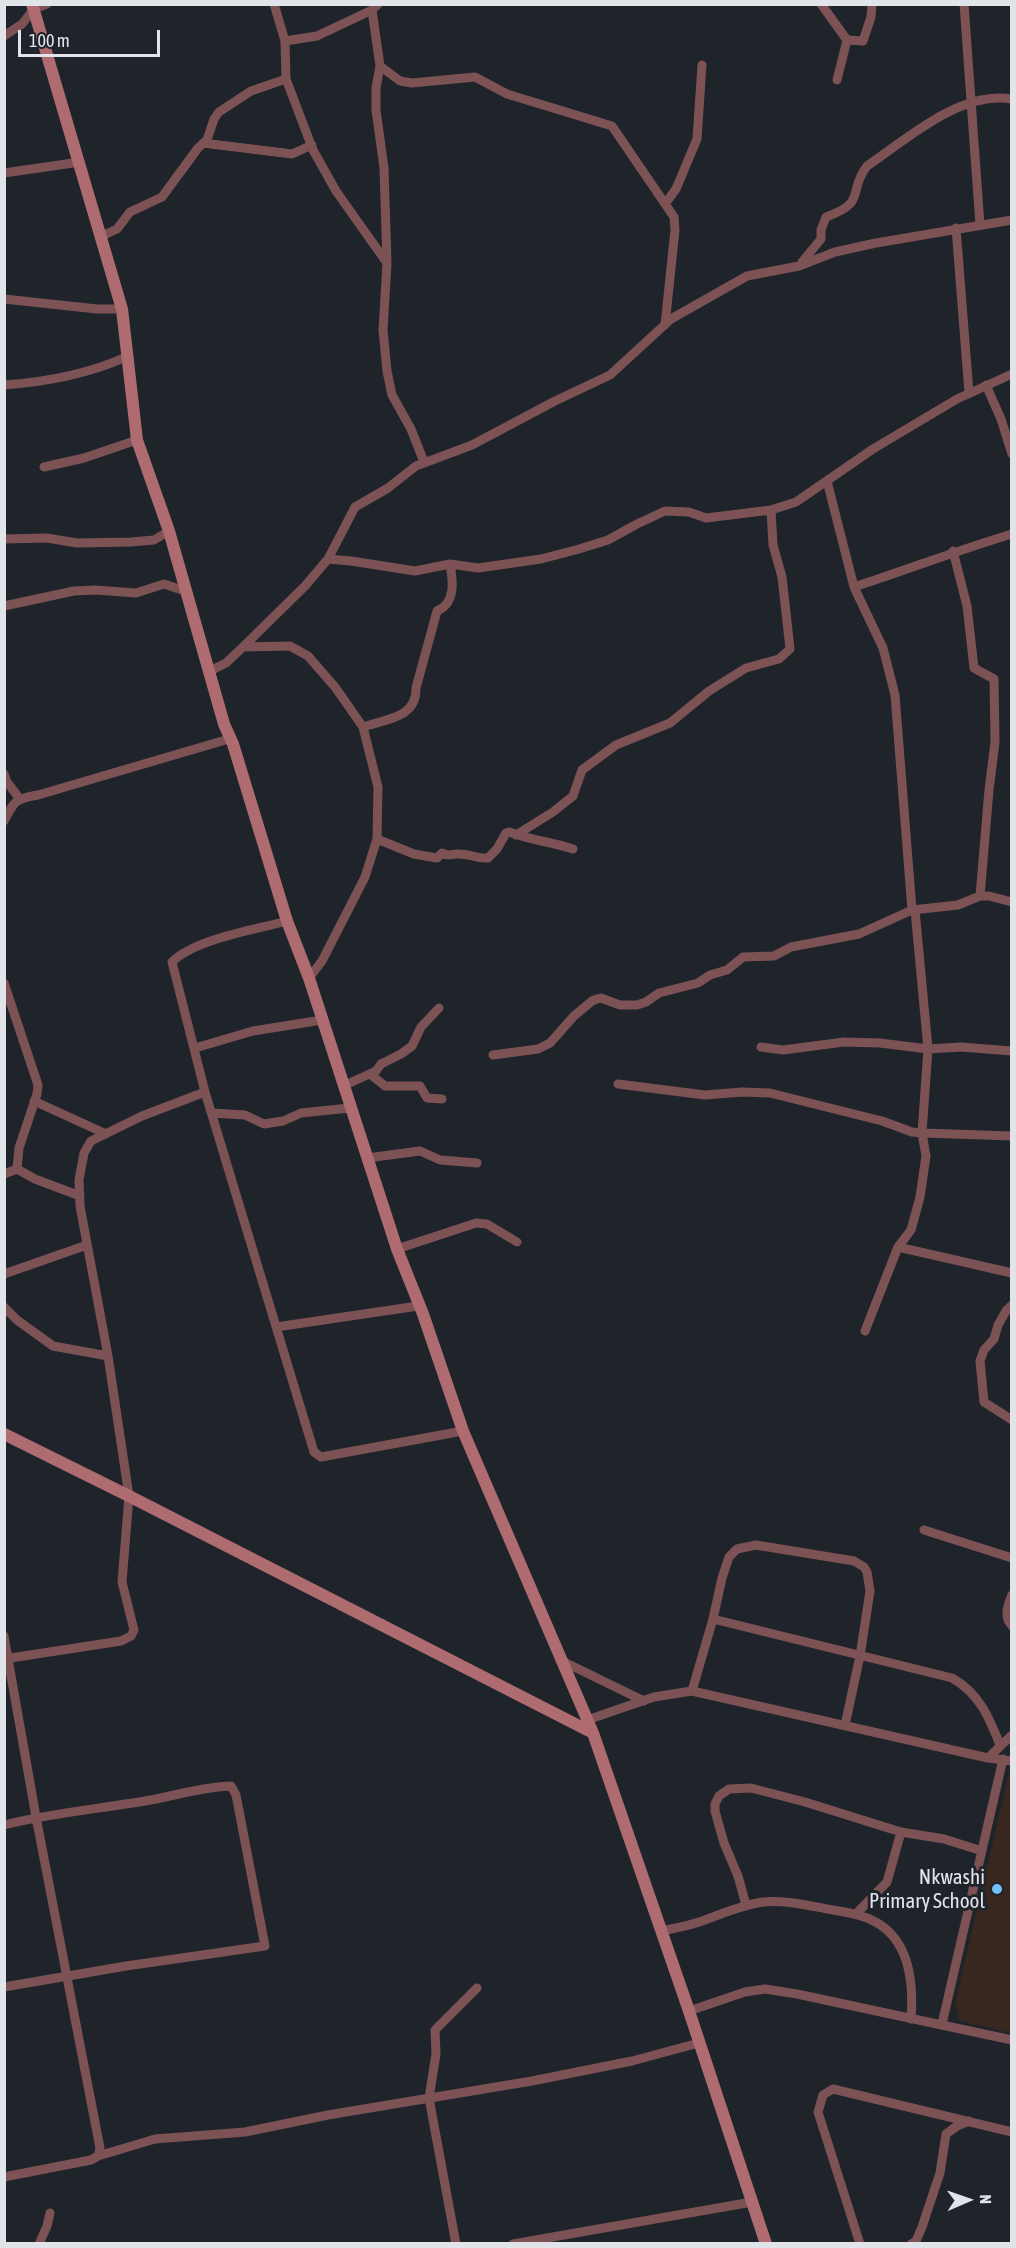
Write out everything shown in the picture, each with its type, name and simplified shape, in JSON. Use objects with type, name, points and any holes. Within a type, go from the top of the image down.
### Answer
[{"type":"street","points":[[4,36],[22,24],[33,7],[47,4]]},
{"type":"street","points":[[274,4],[285,41],[286,79],[312,146],[336,191],[387,263]]},
{"type":"street","points":[[821,4],[847,40]]},
{"type":"street","points":[[847,40],[863,41],[871,17],[872,4]]},
{"type":"street","points":[[964,4],[980,225]]},
{"type":"street","points":[[33,7],[122,309],[137,440],[169,531],[229,739],[233,744],[287,921],[309,978],[397,1248],[423,1314],[463,1431],[593,1733],[766,2244]]},
{"type":"street","points":[[285,41],[317,36],[375,7],[380,66],[376,88],[376,110],[384,168],[387,263],[383,330],[387,371],[392,395],[411,429],[424,462]]},
{"type":"street","points":[[837,80],[847,40]]},
{"type":"street","points":[[665,204],[676,189],[697,139],[702,65]]},
{"type":"street","points":[[380,66],[400,81],[412,83],[475,77],[507,94],[612,126],[674,217],[675,230],[665,325]]},
{"type":"street","points":[[102,236],[117,229],[130,212],[162,197],[207,140],[214,119],[219,112],[251,91],[286,79]]},
{"type":"street","points":[[799,266],[821,239],[821,230],[826,218],[843,211],[853,202],[861,174],[867,166],[939,117],[970,101],[1000,97],[1011,99]]},
{"type":"street","points":[[203,143],[292,154],[312,146]]},
{"type":"street","points":[[4,173],[80,162]]},
{"type":"street","points":[[210,671],[226,663],[305,586],[328,560],[355,507],[388,488],[416,466],[472,445],[610,375],[671,319],[747,276],[799,266],[836,252],[956,228],[1011,220]]},
{"type":"street","points":[[956,228],[969,393]]},
{"type":"street","points":[[4,299],[97,309],[122,309]]},
{"type":"street","points":[[4,386],[60,377],[102,367],[126,357]]},
{"type":"street","points":[[328,560],[351,561],[415,571],[450,564],[478,568],[542,559],[608,540],[665,512],[689,512],[706,518],[771,510],[796,502],[873,449],[969,393],[1011,374]]},
{"type":"street","points":[[986,385],[1001,419],[1011,454]]},
{"type":"street","points":[[44,467],[84,458],[137,440]]},
{"type":"street","points":[[827,481],[854,586],[883,648],[895,695],[913,910],[928,1049],[922,1133],[926,1156],[920,1197],[911,1230],[898,1247],[865,1331]]},
{"type":"street","points":[[516,835],[553,812],[573,796],[582,770],[616,745],[670,723],[709,692],[746,668],[779,659],[790,649],[782,577],[772,545],[771,510]]},
{"type":"street","points":[[4,539],[46,538],[77,543],[131,542],[154,540],[169,531]]},
{"type":"street","points":[[854,586],[909,570],[953,551],[1011,534]]},
{"type":"street","points":[[953,551],[967,606],[974,668],[994,680],[995,742],[980,896]]},
{"type":"street","points":[[363,726],[408,711],[416,699],[416,688],[436,611],[443,609],[450,601],[453,582],[450,564]]},
{"type":"street","points":[[4,606],[85,590],[136,593],[164,584],[185,591]]},
{"type":"street","points":[[243,647],[290,646],[308,656],[335,687],[363,726],[378,787],[377,839],[365,877],[321,961],[309,978]]},
{"type":"street","points":[[4,821],[18,798],[38,795],[229,739]]},
{"type":"street","points":[[4,774],[18,798]]},
{"type":"street","points":[[377,839],[414,854],[433,858],[437,858],[442,853],[448,856],[460,854],[488,858],[497,849],[506,833],[573,849]]},
{"type":"street","points":[[493,1055],[538,1049],[550,1043],[592,1000],[601,998],[620,1005],[637,1005],[659,993],[698,983],[710,975],[728,970],[743,957],[774,956],[791,947],[859,934],[913,910],[958,905],[980,896],[1011,902]]},
{"type":"street","points":[[287,921],[202,945],[181,954],[172,962],[205,1092],[314,1452],[317,1456],[330,1456],[463,1431]]},
{"type":"street","points":[[4,983],[7,1000],[38,1085],[19,1148],[17,1169]]},
{"type":"street","points":[[343,1086],[370,1074],[386,1061],[412,1046],[421,1027],[439,1008]]},
{"type":"street","points":[[195,1048],[253,1031],[322,1020]]},
{"type":"street","points":[[761,1047],[783,1050],[844,1042],[880,1043],[928,1049],[961,1047],[1011,1051]]},
{"type":"street","points":[[370,1074],[385,1086],[420,1086],[427,1098],[442,1099]]},
{"type":"street","points":[[618,1084],[705,1095],[742,1092],[770,1093],[882,1121],[912,1132],[1011,1136]]},
{"type":"street","points":[[6,1658],[121,1641],[131,1636],[134,1630],[122,1582],[129,1496],[108,1356],[87,1245],[79,1179],[84,1153],[91,1141],[142,1116],[205,1092]]},
{"type":"street","points":[[34,1101],[104,1133]]},
{"type":"street","points":[[212,1113],[245,1115],[264,1124],[283,1121],[301,1113],[350,1108]]},
{"type":"street","points":[[367,1158],[420,1151],[440,1160],[477,1163]]},
{"type":"street","points":[[4,1174],[17,1169]]},
{"type":"street","points":[[17,1169],[35,1179],[80,1196]]},
{"type":"street","points":[[397,1248],[476,1223],[487,1224],[517,1242]]},
{"type":"street","points":[[4,1274],[87,1245]]},
{"type":"street","points":[[898,1247],[1011,1273]]},
{"type":"street","points":[[1011,1305],[998,1325],[994,1339],[984,1350],[980,1361],[984,1402],[1011,1420]]},
{"type":"street","points":[[276,1327],[418,1306]]},
{"type":"street","points":[[4,1307],[17,1320],[53,1347],[108,1356]]},
{"type":"street","points":[[4,1434],[593,1733]]},
{"type":"street","points":[[924,1530],[1011,1558]]},
{"type":"street","points":[[692,1691],[713,1619],[722,1578],[729,1557],[737,1549],[756,1545],[854,1561],[864,1567],[869,1578],[870,1591],[860,1656],[845,1725]]},
{"type":"street","points":[[1011,1595],[1006,1609],[1011,1626]]},
{"type":"street","points":[[713,1619],[952,1678],[966,1686],[981,1705],[1000,1745]]},
{"type":"street","points":[[4,1636],[6,1658],[100,2148],[98,2156]]},
{"type":"street","points":[[560,1660],[644,1701]]},
{"type":"street","points":[[587,1720],[671,1693],[692,1691],[987,1758],[1007,1760],[982,1851],[942,2024]]},
{"type":"street","points":[[987,1758],[1011,1736]]},
{"type":"street","points":[[4,1825],[36,1817],[147,1801],[194,1792],[210,1786],[231,1785],[236,1796],[265,1946],[126,1966],[4,1987]]},
{"type":"street","points":[[746,1905],[715,1811],[715,1804],[719,1796],[729,1789],[751,1788],[901,1832],[944,1839],[982,1851]]},
{"type":"street","points":[[856,1914],[887,1882],[901,1832]]},
{"type":"street","points":[[661,1931],[700,1922],[746,1905],[783,1902],[869,1918],[886,1929],[903,1950],[913,1993],[911,2019]]},
{"type":"street","points":[[456,2244],[429,2098],[436,2054],[435,2030],[477,1988]]},
{"type":"street","points":[[689,2011],[746,1992],[765,1989],[1011,2040]]},
{"type":"street","points":[[4,2177],[91,2160],[155,2139],[245,2132],[532,2081],[632,2061],[699,2043]]},
{"type":"street","points":[[860,2244],[818,2112],[823,2095],[833,2089],[1011,2132]]},
{"type":"street","points":[[911,2244],[916,2241],[922,2227],[940,2173],[946,2134],[969,2121]]},
{"type":"street","points":[[513,2244],[752,2202]]},
{"type":"street","points":[[39,2244],[48,2226],[50,2212]]},
{"type":"shaded area","name":"Nkwashi Primary School","points":[[1009,1773],[1012,1774],[1011,2033],[960,2021],[955,2004]]},
{"type":"place","name":"Nkwashi Primary School","points":[[997,1889]]}]
